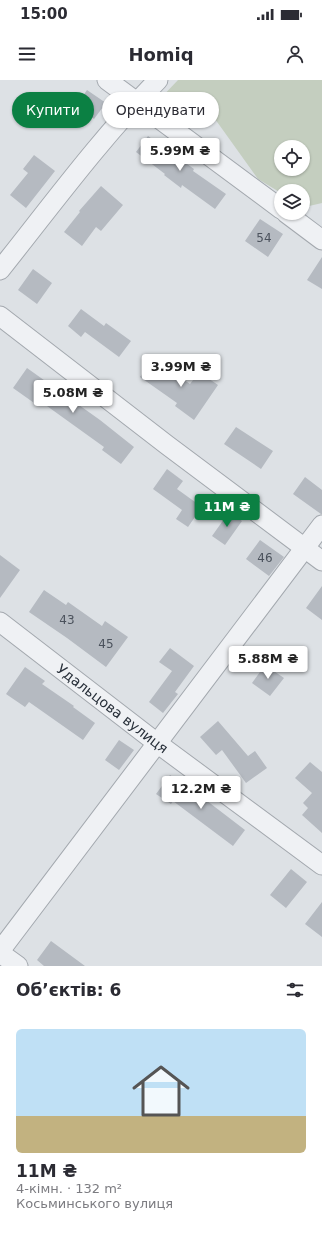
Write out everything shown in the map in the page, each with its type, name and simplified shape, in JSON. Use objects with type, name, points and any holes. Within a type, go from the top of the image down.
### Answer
[{"type":"street","points":[[106,80],[122,92]]},
{"type":"street","points":[[146,92],[158,80]]},
{"type":"street","points":[[0,270],[114,128]]},
{"type":"street","points":[[171,128],[274,204]]},
{"type":"street","points":[[295,220],[322,240]]},
{"type":"street","points":[[0,316],[167,445],[322,561]]},
{"type":"street","points":[[18,966],[0,952],[322,525]]},
{"type":"street","name":"Удальцова вулиця","points":[[0,622],[157,744],[322,865]]},
{"type":"green space","points":[[178,80],[322,80],[322,203],[310,206],[310,184],[274,184],[274,189],[258,179],[219,125],[219,92],[167,92]]},
{"type":"building","points":[[94,95],[102,100],[102,108],[94,119]]},
{"type":"building","points":[[148,136],[194,169],[193,171],[226,194],[215,209],[182,185],[181,188],[136,152]]},
{"type":"building","points":[[34,155],[55,171],[26,208],[10,195],[28,173],[23,169]]},
{"type":"building","points":[[101,186],[123,205],[101,231],[96,227],[82,246],[64,232],[80,212],[79,211]]},
{"type":"building","points":[[260,219],[283,234],[268,257],[245,241]]},
{"type":"building","points":[[322,257],[322,289],[307,280]]},
{"type":"building","points":[[33,269],[52,283],[37,304],[18,290]]},
{"type":"building","points":[[81,309],[104,326],[106,323],[131,341],[119,357],[85,332],[81,337],[68,326]]},
{"type":"building","points":[[153,359],[190,384],[199,372],[218,385],[194,420],[175,406],[177,403],[140,377]]},
{"type":"building","points":[[27,368],[100,420],[134,447],[121,464],[102,450],[104,447],[40,401],[37,405],[13,388]]},
{"type":"building","points":[[236,427],[273,451],[261,469],[224,444]]},
{"type":"building","points":[[167,469],[183,481],[177,489],[202,507],[188,527],[176,519],[182,510],[153,489]]},
{"type":"building","points":[[305,477],[322,490],[322,514],[293,494]]},
{"type":"building","points":[[229,512],[242,521],[225,545],[212,536]]},
{"type":"building","points":[[260,540],[284,557],[269,576],[246,559]]},
{"type":"building","points":[[0,555],[20,570],[0,598]]},
{"type":"building","points":[[322,586],[322,620],[306,608]]},
{"type":"building","points":[[44,590],[66,605],[68,602],[102,626],[105,621],[128,637],[106,667],[29,612]]},
{"type":"building","points":[[170,648],[194,666],[175,692],[178,694],[163,713],[149,702],[172,671],[159,662]]},
{"type":"building","points":[[265,665],[284,678],[270,696],[252,683]]},
{"type":"building","points":[[25,667],[45,681],[42,684],[74,706],[73,707],[95,723],[83,740],[29,702],[25,707],[6,694]]},
{"type":"building","points":[[218,721],[248,756],[255,751],[267,768],[246,783],[222,750],[216,755],[200,737]]},
{"type":"building","points":[[119,740],[134,750],[119,770],[105,760]]},
{"type":"building","points":[[310,762],[322,772],[322,833],[302,815],[308,808],[303,803],[312,793],[295,778]]},
{"type":"building","points":[[170,775],[198,794],[245,830],[233,846],[173,801],[171,804],[156,794]]},
{"type":"building","points":[[291,869],[307,882],[286,908],[270,895]]},
{"type":"building","points":[[322,902],[322,937],[305,924]]},
{"type":"building","points":[[51,941],[85,966],[44,966],[37,960]]}]
